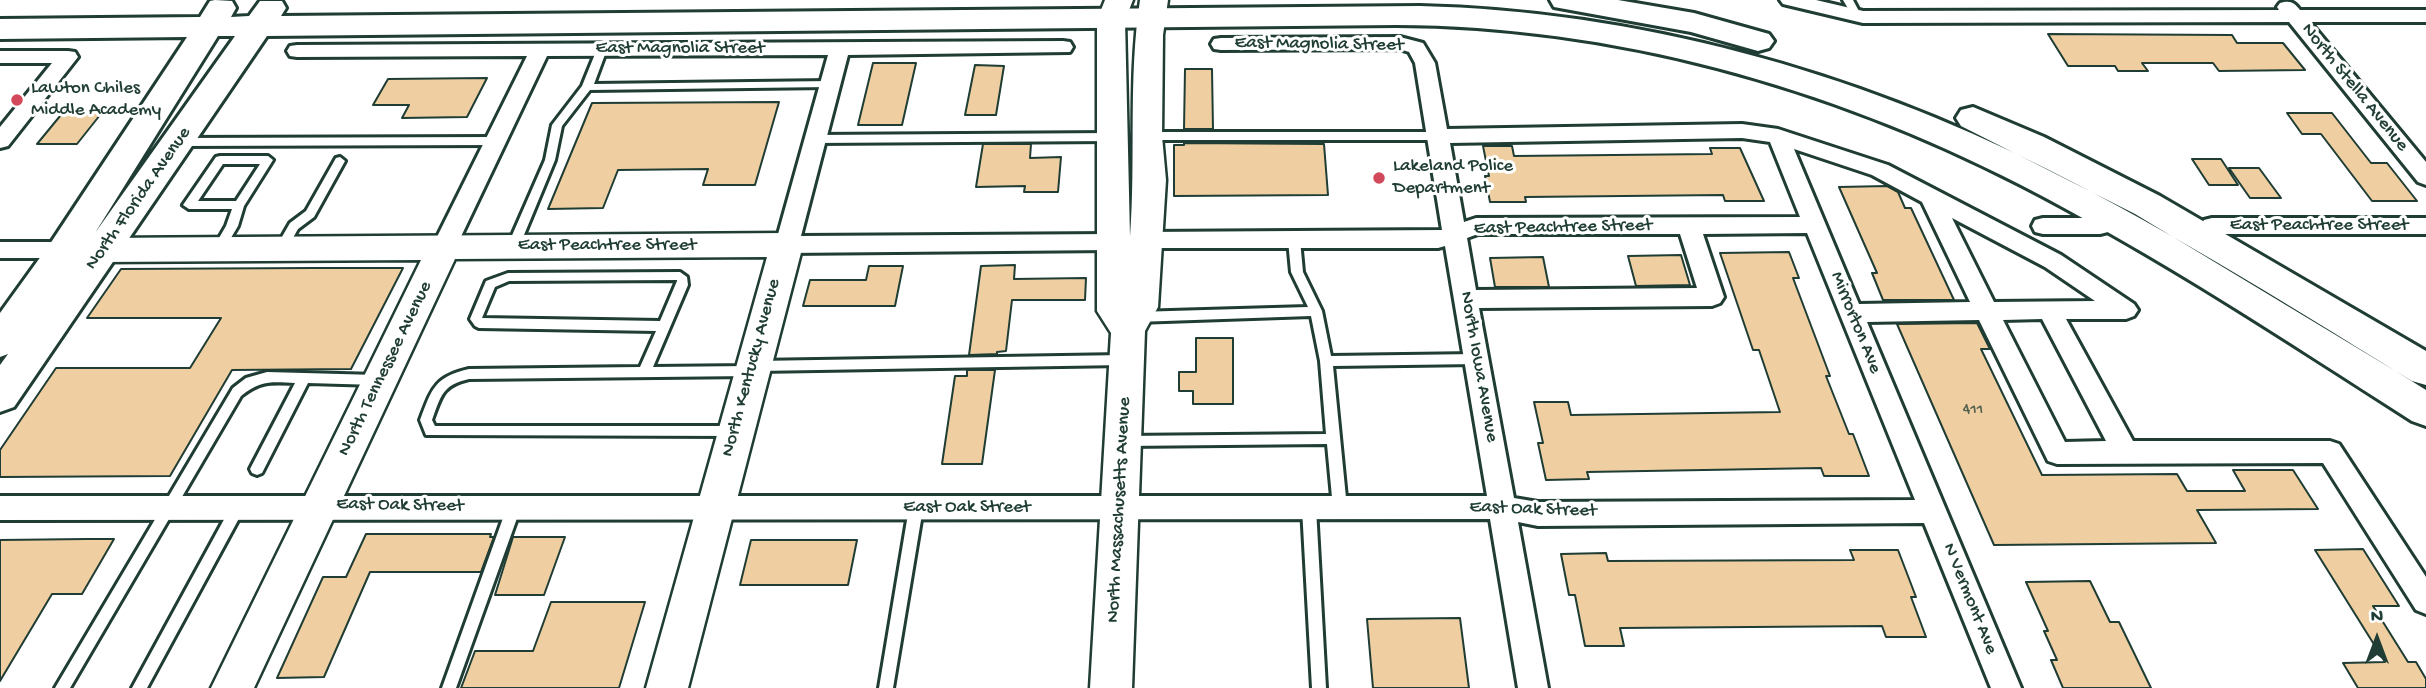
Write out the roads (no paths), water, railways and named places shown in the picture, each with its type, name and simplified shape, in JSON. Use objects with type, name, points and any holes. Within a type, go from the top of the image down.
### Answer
[{"type":"main road","points":[[1566,0],[1682,21],[1762,42],[1902,89],[1969,116],[2044,149],[2186,225],[2426,370]]},
{"type":"main road","points":[[0,29],[218,13],[1152,10],[1399,15],[1522,22],[1648,41],[1784,75],[1854,98],[1924,125],[2080,198],[2155,240],[2426,410]]},
{"type":"main road","name":"North Florida Avenue","points":[[0,342],[65,250],[218,13]]},
{"type":"main road","name":"North Florida Avenue","points":[[0,396],[268,13]]},
{"type":"street","points":[[1790,0],[1852,8],[2288,8],[2426,16]]},
{"type":"street","name":"North Stella Avenue","points":[[2288,8],[2426,177]]},
{"type":"street","name":"North Massachusetts Avenue","points":[[1115,10],[1112,137],[1114,311],[1130,336]]},
{"type":"street","name":"North Massachusetts Avenue","points":[[1111,688],[1130,336],[1141,307],[1150,180],[1147,136],[1152,10]]},
{"type":"street","name":"East Magnolia Street","points":[[1221,44],[1400,43],[1416,48]]},
{"type":"street","name":"East Magnolia Street","points":[[297,51],[1063,47]]},
{"type":"street","name":"North Kentucky Avenue","points":[[667,688],[840,48]]},
{"type":"street","name":"North Iowa Avenue","points":[[1416,48],[1425,63],[1533,688]]},
{"type":"street","name":"North Tennessee Avenue","points":[[232,688],[540,50]]},
{"type":"street","points":[[0,57],[68,57],[0,142]]},
{"type":"street","points":[[1437,136],[1742,131],[1778,135],[1880,170],[1929,194],[2053,261],[2126,310],[1851,313]]},
{"type":"street","name":"Mirrorton Ave","points":[[1778,135],[1933,510]]},
{"type":"street","points":[[1929,194],[2057,453],[2330,452],[2426,601]]},
{"type":"street","points":[[1466,299],[1712,297],[1689,225]]},
{"type":"street","name":"East Peachtree Street","points":[[1146,240],[1438,240],[1476,226],[1815,225]]},
{"type":"street","points":[[2043,226],[2100,226]]},
{"type":"street","name":"East Peachtree Street","points":[[2212,226],[2426,226]]},
{"type":"street","name":"East Peachtree Street","points":[[103,250],[1112,242]]},
{"type":"street","points":[[0,250],[65,250]]},
{"type":"street","points":[[2049,310],[2126,452]]},
{"type":"street","name":"East Oak Street","points":[[0,508],[1502,508],[1538,514],[1933,510]]},
{"type":"street","name":"N Vermont Ave","points":[[1933,510],[2006,688]]},
{"type":"lane","points":[[513,247],[550,160],[557,125],[587,87],[602,49]]},
{"type":"lane","points":[[587,87],[830,84]]},
{"type":"lane","points":[[1147,136],[1437,136]]},
{"type":"lane","points":[[815,139],[1112,137]]},
{"type":"lane","points":[[179,142],[496,141]]},
{"type":"lane","points":[[218,250],[232,226],[239,205],[268,160],[220,160],[189,205],[239,205]]},
{"type":"lane","points":[[281,249],[294,226],[310,214],[340,161]]},
{"type":"lane","points":[[1294,240],[1297,272],[1316,311],[1326,362],[1340,508]]},
{"type":"lane","points":[[644,373],[682,285],[680,276],[508,276],[490,284],[476,319],[479,323],[664,326]]},
{"type":"lane","points":[[735,431],[431,431],[426,420],[440,385],[449,377],[469,374],[644,373],[752,368],[1130,336],[1316,311]]},
{"type":"lane","points":[[1326,362],[1477,359]]},
{"type":"lane","points":[[62,688],[230,400],[243,386],[267,377],[381,380]]},
{"type":"lane","points":[[257,469],[304,378]]},
{"type":"lane","points":[[1124,441],[1334,439]]},
{"type":"lane","points":[[139,688],[238,506]]},
{"type":"lane","points":[[449,688],[514,507]]},
{"type":"lane","points":[[886,688],[916,508]]},
{"type":"lane","points":[[1309,508],[1320,688]]},
{"type":"place","name":"Lawton Chiles Middle Academy","points":[[17,100]]},
{"type":"place","name":"Lakeland Police Department","points":[[1379,178]]}]
